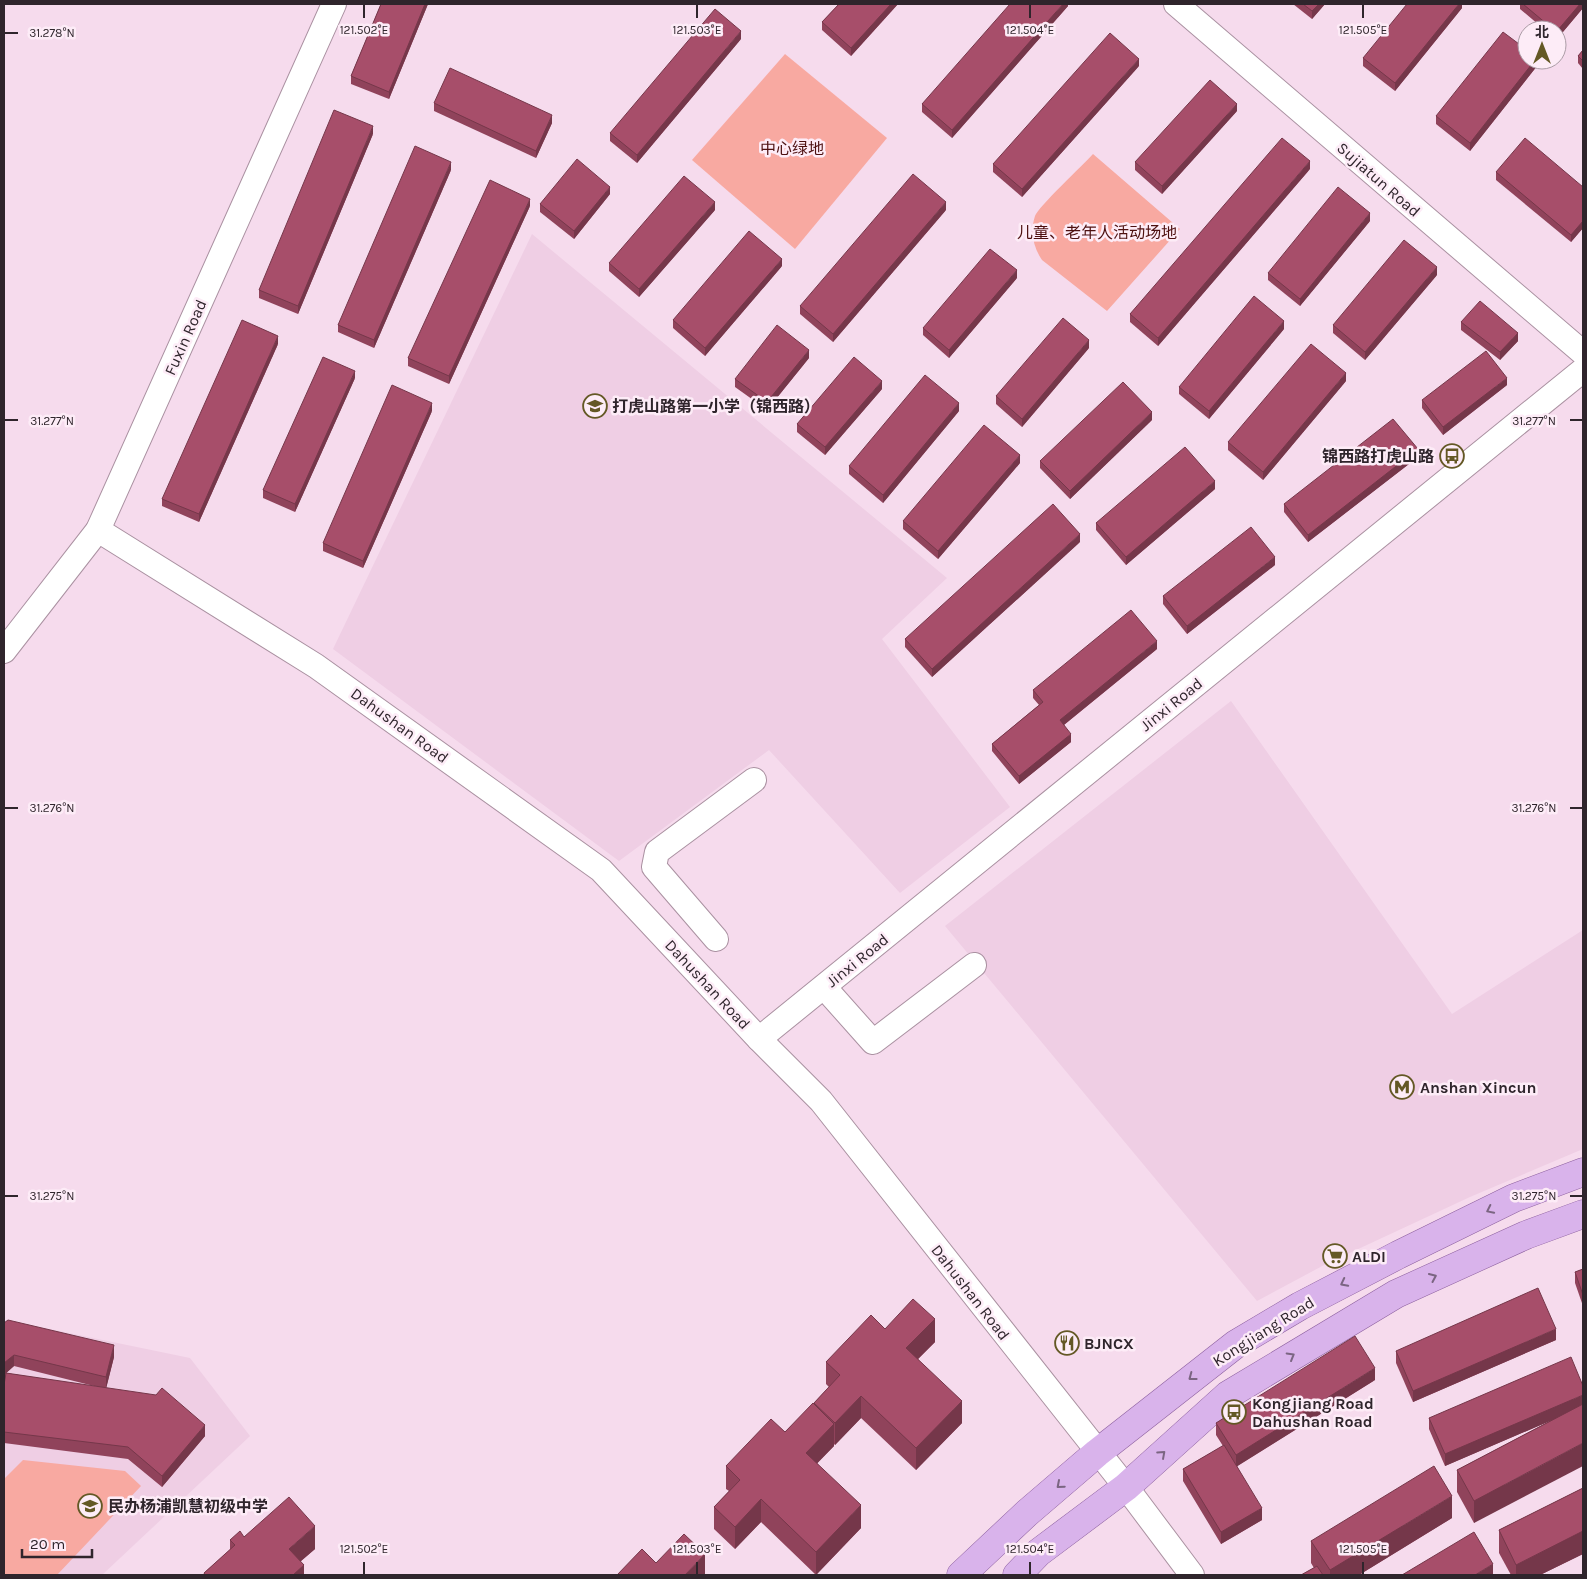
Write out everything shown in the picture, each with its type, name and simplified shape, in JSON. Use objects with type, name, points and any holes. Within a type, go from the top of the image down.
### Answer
[{"type":"main road","name":"Kongjiang Road","points":[[961,1575],[1027,1513],[1097,1453],[1236,1344],[1300,1306],[1514,1198],[1583,1172]]},
{"type":"main road","points":[[1018,1575],[1038,1553],[1126,1487],[1228,1395],[1396,1294],[1526,1235],[1583,1214]]},
{"type":"street","name":"Fuxin Road","points":[[4,651],[98,530],[334,4]]},
{"type":"street","name":"Sujiatun Road","points":[[1176,4],[1583,353]]},
{"type":"street","name":"Jinxi Road","points":[[760,1039],[1583,370]]},
{"type":"street","name":"Dahushan Road","points":[[98,530],[316,666],[601,870],[821,1101],[1097,1453],[1126,1487],[1192,1575]]},
{"type":"street","points":[[716,938],[654,867],[657,852],[754,780]]},
{"type":"street","points":[[824,987],[873,1042],[974,964]]},
{"type":"shaded area","name":"打虎山路第一小学（锦西路）","points":[[532,234],[947,578],[882,639],[1010,807],[900,893],[769,750],[619,861],[333,649]]},
{"type":"shaded area","points":[[1231,701],[1452,1014],[1583,930],[1583,1149],[1470,1197],[1326,1264],[1257,1301],[945,926]]},
{"type":"shaded area","name":"民办杨浦凯慧初级中学","points":[[6,1320],[190,1358],[250,1436],[102,1575],[4,1575],[4,1323]]},
{"type":"green space","name":"中心绿地","points":[[785,54],[887,138],[795,249],[692,160]]},
{"type":"green space","name":"儿童、老年人活动场地","points":[[1093,154],[1180,229],[1107,311],[1042,260],[1036,250],[1033,233],[1033,222],[1038,211]]},
{"type":"green space","points":[[23,1460],[125,1471],[141,1486],[57,1575],[4,1575],[4,1479]]},
{"type":"building","points":[[381,4],[425,4],[389,92],[351,76]]},
{"type":"building","points":[[839,4],[891,4],[851,48],[822,22]]},
{"type":"building","points":[[1010,4],[1063,4],[952,130],[922,104]]},
{"type":"building","points":[[1303,4],[1319,4],[1312,11]]},
{"type":"building","points":[[1407,4],[1459,4],[1395,83],[1363,58]]},
{"type":"building","points":[[1523,4],[1580,4],[1566,20],[1542,20]]},
{"type":"building","points":[[715,9],[741,31],[637,155],[610,133]]},
{"type":"building","points":[[1503,32],[1517,42],[1517,70],[1527,70],[1470,143],[1436,116]]},
{"type":"building","points":[[1110,33],[1139,59],[1022,189],[993,164]]},
{"type":"building","points":[[1583,50],[1583,61],[1578,56]]},
{"type":"building","points":[[450,68],[552,115],[536,151],[434,103]]},
{"type":"building","points":[[1210,80],[1237,104],[1162,186],[1135,162]]},
{"type":"building","points":[[334,110],[373,126],[298,306],[259,290]]},
{"type":"building","points":[[1282,138],[1310,161],[1158,338],[1130,314]]},
{"type":"building","points":[[1525,138],[1583,187],[1583,221],[1571,235],[1496,172]]},
{"type":"building","points":[[415,146],[451,162],[374,340],[338,325]]},
{"type":"building","points":[[577,159],[610,187],[574,231],[540,204]]},
{"type":"building","points":[[913,174],[946,202],[833,334],[800,306]]},
{"type":"building","points":[[684,176],[715,202],[639,289],[609,263]]},
{"type":"building","points":[[490,180],[530,199],[449,376],[408,358]]},
{"type":"building","points":[[1338,187],[1370,213],[1300,299],[1268,273]]},
{"type":"building","points":[[749,231],[782,259],[705,348],[673,320]]},
{"type":"building","points":[[1404,240],[1437,267],[1365,352],[1333,325]]},
{"type":"building","points":[[990,249],[1017,270],[949,350],[923,328]]},
{"type":"building","points":[[1254,296],[1284,321],[1209,411],[1179,387]]},
{"type":"building","points":[[1480,301],[1518,333],[1500,352],[1461,322]]},
{"type":"building","points":[[1063,318],[1089,340],[1022,419],[996,396]]},
{"type":"building","points":[[242,320],[278,336],[199,514],[162,499]]},
{"type":"building","points":[[777,325],[809,350],[767,402],[735,379]]},
{"type":"building","points":[[1311,344],[1346,373],[1263,472],[1228,442]]},
{"type":"building","points":[[1486,351],[1507,378],[1443,427],[1422,400]]},
{"type":"building","points":[[323,357],[355,371],[295,504],[263,490]]},
{"type":"building","points":[[854,357],[882,381],[825,447],[797,424]]},
{"type":"building","points":[[925,375],[959,403],[883,495],[849,466]]},
{"type":"building","points":[[1123,382],[1152,412],[1070,491],[1040,461]]},
{"type":"building","points":[[392,385],[432,403],[363,561],[323,543]]},
{"type":"building","points":[[1393,419],[1418,449],[1308,535],[1284,504]]},
{"type":"building","points":[[984,425],[1020,455],[938,551],[903,521]]},
{"type":"building","points":[[1185,447],[1215,481],[1126,557],[1096,523]]},
{"type":"building","points":[[1053,504],[1080,534],[932,669],[905,639]]},
{"type":"building","points":[[1251,527],[1275,557],[1187,626],[1163,596]]},
{"type":"building","points":[[1131,610],[1157,641],[1060,720],[1071,734],[1019,776],[992,744],[1043,702],[1033,690]]},
{"type":"building","points":[[1583,1269],[1583,1295],[1575,1272]]},
{"type":"building","points":[[1538,1288],[1556,1329],[1413,1391],[1396,1351]]},
{"type":"building","points":[[913,1299],[935,1319],[906,1348],[962,1401],[916,1448],[861,1396],[835,1423],[814,1403],[840,1375],[826,1362],[871,1315],[885,1329]]},
{"type":"building","points":[[8,1320],[114,1345],[106,1377],[14,1355],[4,1363],[4,1323]]},
{"type":"building","points":[[1355,1336],[1375,1368],[1236,1455],[1216,1423]]},
{"type":"building","points":[[1571,1357],[1583,1386],[1583,1395],[1445,1454],[1429,1418]]},
{"type":"building","points":[[6,1373],[156,1395],[162,1388],[205,1425],[162,1476],[128,1447],[4,1432],[4,1385]]},
{"type":"building","points":[[813,1403],[834,1424],[806,1453],[861,1505],[816,1552],[761,1499],[735,1527],[714,1507],[740,1480],[726,1466],[771,1419],[785,1432]]},
{"type":"building","points":[[1583,1404],[1583,1443],[1474,1501],[1457,1470]]},
{"type":"building","points":[[1224,1445],[1262,1508],[1221,1532],[1183,1469]]},
{"type":"building","points":[[1434,1466],[1452,1496],[1330,1570],[1311,1541]]},
{"type":"building","points":[[1583,1488],[1583,1531],[1516,1565],[1499,1530]]},
{"type":"building","points":[[289,1497],[315,1526],[289,1549],[304,1565],[293,1575],[205,1575],[204,1573],[235,1545],[230,1540],[240,1531],[244,1537]]},
{"type":"building","points":[[1474,1532],[1493,1564],[1475,1575],[1402,1575]]},
{"type":"building","points":[[684,1534],[705,1554],[685,1575],[617,1575],[642,1549],[656,1563]]},
{"type":"building","points":[[1317,1566],[1323,1575],[1301,1575]]},
{"type":"place","name":"打虎山路第一小学（锦西路）","points":[[595,406]]},
{"type":"place","name":"锦西路打虎山路","points":[[1452,456]]},
{"type":"place","name":"Anshan Xincun","points":[[1402,1087]]},
{"type":"place","name":"ALDI","points":[[1335,1256]]},
{"type":"place","name":"BJNCX","points":[[1067,1343]]},
{"type":"place","name":"Kongjiang Road Dahushan Road","points":[[1234,1412]]},
{"type":"place","name":"民办杨浦凯慧初级中学","points":[[90,1506]]}]
